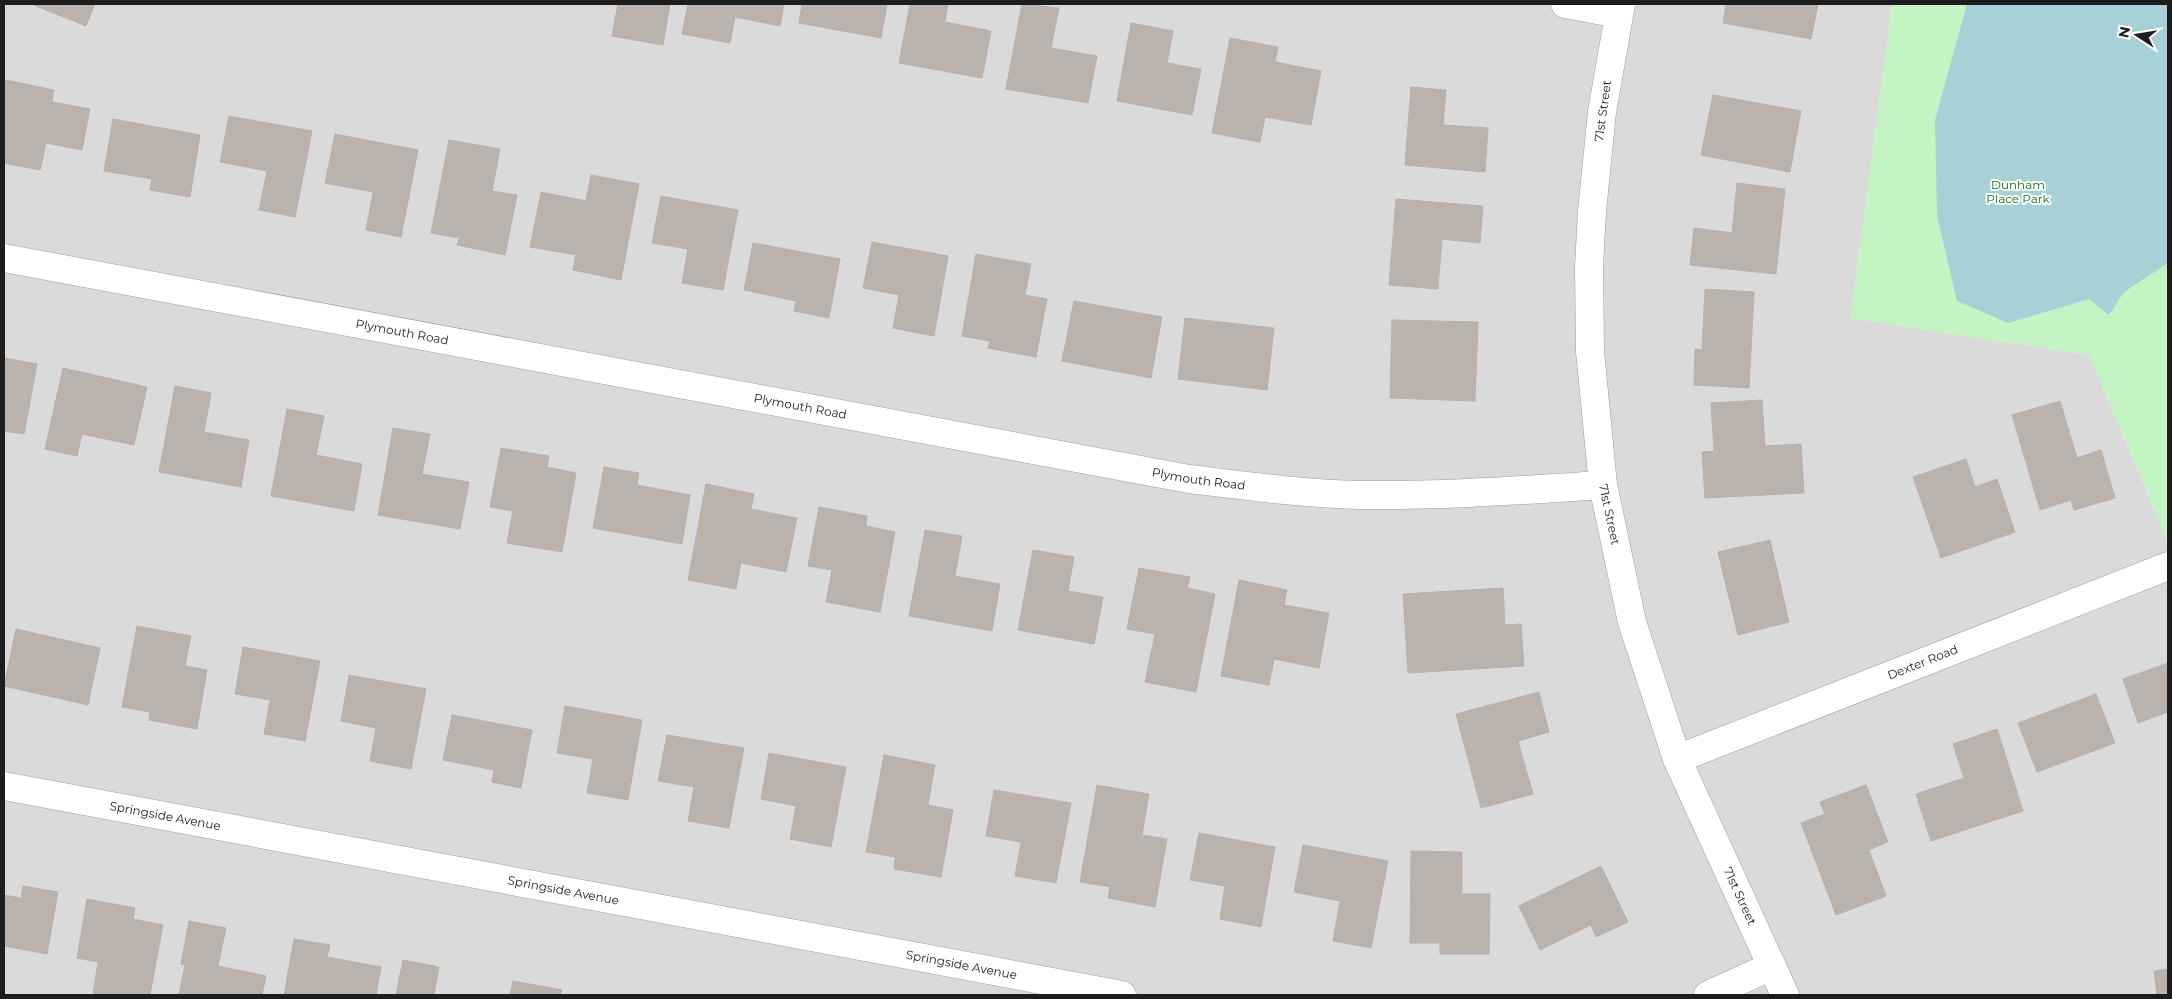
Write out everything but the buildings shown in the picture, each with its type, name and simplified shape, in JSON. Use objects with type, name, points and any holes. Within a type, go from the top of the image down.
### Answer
[{"type":"street","points":[[1565,4],[1620,9]]},
{"type":"street","name":"71st Street","points":[[1620,9],[1602,112],[1592,211],[1589,266],[1590,351],[1603,485],[1632,622],[1677,759],[1785,995]]},
{"type":"street","name":"Plymouth Road","points":[[4,258],[1189,479],[1279,490],[1362,495],[1438,495],[1603,485]]},
{"type":"street","name":"Dexter Road","points":[[1677,759],[2168,566]]},
{"type":"street","name":"Springside Avenue","points":[[4,786],[1122,995]]},
{"type":"street","points":[[1708,995],[1772,966]]},
{"type":"shaded area","points":[[4,4],[1892,4],[1851,318],[2089,355],[2168,542],[2168,995],[4,995]]},
{"type":"green space","name":"Dunham Place Park","points":[[1892,4],[2168,4],[2168,535],[2166,536],[2089,355],[1850,318]]},
{"type":"water","name":"Dunham Place Park","points":[[1967,4],[2168,4],[2168,263],[2124,292],[2109,315],[2089,299],[2008,323],[1957,301],[1937,216],[1935,120]]}]
